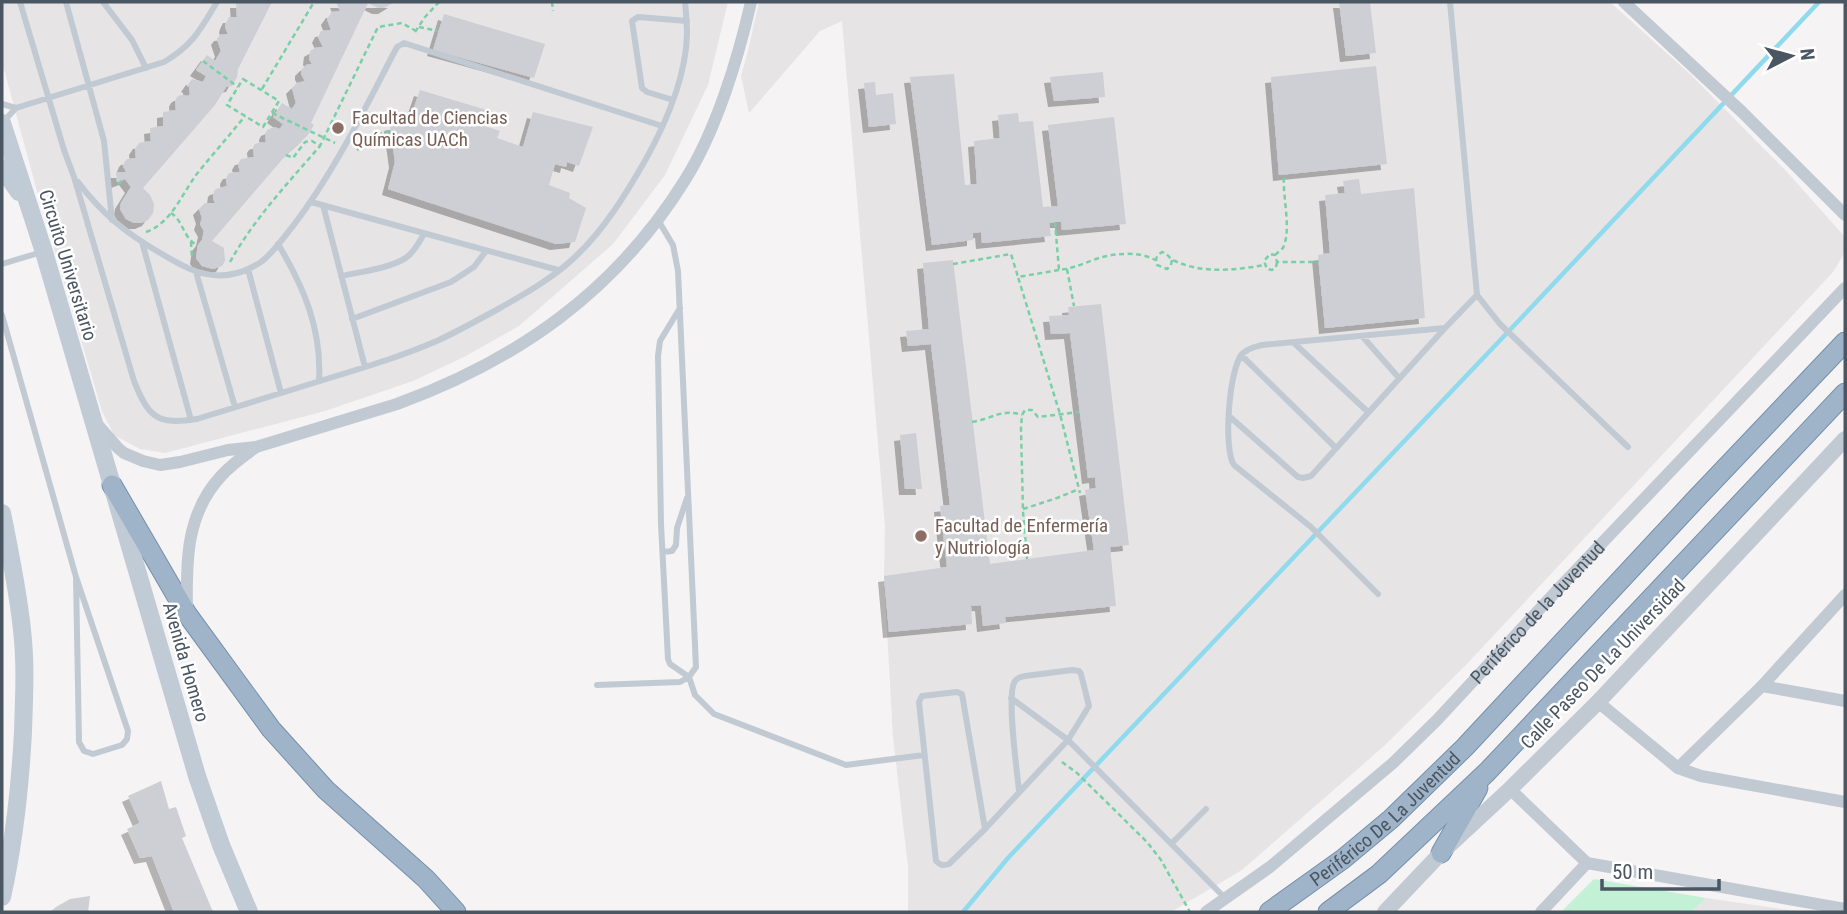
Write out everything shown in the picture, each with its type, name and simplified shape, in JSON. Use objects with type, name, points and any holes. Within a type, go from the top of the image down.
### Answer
[{"type":"highway","name":"Periférico de la Juventud","points":[[1465,747],[1845,342]]},
{"type":"highway","name":"Periférico de la Juventud","points":[[1487,772],[1845,393]]},
{"type":"highway","points":[[112,485],[187,614],[278,737],[326,790],[426,879],[456,912]]},
{"type":"highway","name":"Periférico De La Juventud","points":[[1269,912],[1343,859],[1391,819],[1465,747]]},
{"type":"highway","name":"Periférico De La Juventud","points":[[1328,912],[1379,874],[1487,772]]},
{"type":"highway","points":[[1441,853],[1487,772]]},
{"type":"main road","name":"Circuito Universitario","points":[[2,123],[44,252],[93,420]]},
{"type":"main road","points":[[2,168],[26,200]]},
{"type":"main road","name":"Avenida Homero","points":[[93,420],[205,800],[249,912]]},
{"type":"main road","points":[[2,513],[12,558],[22,631],[24,699],[21,772],[2,898]]},
{"type":"street","points":[[93,420],[124,453],[143,461],[180,463],[228,450],[256,447],[375,411],[466,374],[540,333],[583,299],[633,251],[686,179],[710,130],[740,50],[751,2]]},
{"type":"street","points":[[1624,2],[1742,112],[1845,215]]},
{"type":"street","name":"Periférico de la Juventud","points":[[1206,912],[1270,867],[1393,763],[1437,720],[1845,288]]},
{"type":"street","name":"Calle Paseo De La Universidad","points":[[1385,912],[1441,853],[1598,702],[1845,439]]},
{"type":"street","points":[[187,614],[187,553],[195,518],[220,476],[256,447]]},
{"type":"street","points":[[1678,768],[1762,685],[1845,595]]},
{"type":"street","points":[[1762,685],[1845,701]]},
{"type":"street","points":[[1598,702],[1678,768],[1701,776],[1845,802]]},
{"type":"street","points":[[1510,789],[1587,863],[1845,909]]},
{"type":"street","points":[[1541,912],[1587,863]]},
{"type":"lane","points":[[20,2],[141,399],[156,417],[178,422],[365,367],[436,341],[525,294],[575,257],[596,234],[628,190],[662,126],[683,68],[687,34],[685,2]]},
{"type":"lane","points":[[66,2],[104,141],[112,220]]},
{"type":"lane","points":[[103,2],[132,40],[146,68]]},
{"type":"lane","points":[[2,104],[16,108],[164,62],[181,52],[196,37],[217,2]]},
{"type":"lane","points":[[1450,2],[1477,295],[1500,324],[1629,447]]},
{"type":"lane","points":[[673,100],[642,88],[632,21],[638,17],[687,20]]},
{"type":"lane","points":[[74,177],[93,203],[125,231],[196,272],[218,276],[248,269],[261,261],[278,244],[310,202],[343,148],[397,47],[404,43],[662,126]]},
{"type":"lane","points":[[2,123],[16,108]]},
{"type":"lane","points":[[310,202],[559,270]]},
{"type":"lane","points":[[323,205],[365,367]]},
{"type":"lane","points":[[597,685],[680,682],[689,677],[696,667],[678,271],[673,245],[658,220]]},
{"type":"lane","points":[[341,276],[402,260],[415,248],[424,234]]},
{"type":"lane","points":[[142,242],[191,420]]},
{"type":"lane","points":[[278,244],[297,275],[313,323],[319,346],[319,381]]},
{"type":"lane","points":[[352,319],[451,282],[474,267],[486,251]]},
{"type":"lane","points":[[2,264],[44,252]]},
{"type":"lane","points":[[248,269],[281,393]]},
{"type":"lane","points":[[196,272],[235,407]]},
{"type":"lane","points":[[1229,416],[1298,477],[1311,476],[1477,295]]},
{"type":"lane","points":[[680,308],[660,341],[658,356],[663,552],[670,664],[689,677],[695,695],[714,714],[846,765],[924,755]]},
{"type":"lane","points":[[2,315],[76,577],[128,731],[127,739],[122,745],[93,754],[84,751],[79,742],[76,577]]},
{"type":"lane","points":[[1378,594],[1311,527],[1234,466],[1229,453],[1229,416],[1230,393],[1237,363],[1248,349],[1262,345],[1445,328]]},
{"type":"lane","points":[[1362,336],[1399,378]]},
{"type":"lane","points":[[1294,343],[1368,412]]},
{"type":"lane","points":[[1241,355],[1336,448]]},
{"type":"lane","points":[[663,552],[672,551],[676,545],[677,528],[688,492]]},
{"type":"lane","points":[[985,829],[964,698],[960,693],[925,694],[920,698],[936,860],[941,865],[949,864],[985,829],[1068,740],[1090,706],[1079,671],[1018,678],[1015,681],[1011,698],[1019,791]]},
{"type":"lane","points":[[1011,698],[1068,740],[1226,899]]},
{"type":"lane","points":[[1172,843],[1206,809]]},
{"type":"path","points":[[262,90],[314,2]]},
{"type":"path","points":[[236,250],[320,146],[378,27],[402,23],[416,31],[439,2]]},
{"type":"path","points":[[552,2],[554,11]]},
{"type":"path","points":[[419,27],[438,32]]},
{"type":"path","points":[[203,61],[238,87]]},
{"type":"path","points":[[243,79],[279,101],[263,127],[227,105],[238,87],[243,79]]},
{"type":"path","points":[[272,113],[324,137]]},
{"type":"path","points":[[125,231],[148,232],[158,227],[171,213],[195,176],[245,116]]},
{"type":"path","points":[[286,155],[293,158],[305,142],[313,141],[320,146]]},
{"type":"path","points":[[1275,256],[1282,248],[1285,234],[1284,175]]},
{"type":"path","points":[[111,198],[116,185],[125,179]]},
{"type":"path","points":[[171,213],[179,218],[187,239],[195,244]]},
{"type":"path","points":[[1055,222],[1059,270]]},
{"type":"path","points":[[1172,260],[1167,269],[1157,265],[1156,260],[1157,255],[1162,252],[1168,254],[1172,260],[1196,268],[1235,270],[1265,265]]},
{"type":"path","points":[[953,264],[1012,254],[1060,414],[1080,491],[1023,509]]},
{"type":"path","points":[[1270,254],[1275,256],[1276,267],[1267,269],[1265,258],[1270,254]]},
{"type":"path","points":[[1018,277],[1074,268],[1098,258],[1147,255],[1156,260]]},
{"type":"path","points":[[1277,262],[1319,262]]},
{"type":"path","points":[[1067,269],[1074,306]]},
{"type":"path","points":[[1027,559],[1023,509],[1022,415],[1025,410],[1032,410],[1038,417],[1079,412]]},
{"type":"path","points":[[972,422],[1004,411],[1022,415]]},
{"type":"path","points":[[1054,755],[1077,773],[1154,851],[1190,912]]},
{"type":"shaded area","points":[[2,2],[728,2],[708,85],[665,175],[613,244],[519,326],[464,357],[413,381],[325,411],[165,453],[140,449],[114,435],[102,411],[2,62]]},
{"type":"shaded area","points":[[759,2],[1610,2],[1691,75],[1787,172],[1845,237],[1845,252],[1833,272],[1465,666],[1384,746],[1242,870],[1171,912],[908,912],[908,867],[893,737],[884,576],[885,526],[842,21],[820,31],[749,113],[741,76]]},
{"type":"shaded area","points":[[1706,898],[1796,911],[1803,912],[1691,912]]},
{"type":"green space","points":[[1594,879],[1706,898],[1691,912],[1561,912]]},
{"type":"building","points":[[236,2],[272,2],[232,86],[226,87],[215,105],[143,188],[154,204],[153,213],[148,220],[134,223],[126,219],[120,209],[131,187],[125,179],[117,182],[116,172],[126,172],[123,166],[125,161],[136,158],[135,149],[139,143],[151,141],[150,128],[163,126],[163,112],[176,110],[177,97],[190,94],[187,86],[192,79],[203,82],[206,76],[196,70],[207,55],[215,61],[221,51],[217,39],[220,35],[228,34],[225,27],[229,17],[237,17]]},
{"type":"building","points":[[336,2],[394,2],[384,8],[368,3],[311,123],[314,125],[212,241],[224,248],[225,261],[222,266],[213,269],[202,266],[196,258],[204,231],[200,224],[202,218],[199,209],[205,203],[215,203],[214,191],[227,186],[226,178],[229,173],[240,172],[238,164],[241,159],[254,157],[253,147],[266,142],[267,130],[274,127],[280,129],[283,124],[273,117],[282,103],[292,109],[296,103],[292,88],[305,81],[301,70],[312,64],[309,59],[310,51],[323,47],[318,37],[321,31],[331,30],[327,19],[332,12],[340,11]]},
{"type":"building","points":[[1339,2],[1370,2],[1376,53],[1346,56]]},
{"type":"building","points":[[444,14],[545,44],[534,78],[433,50]]},
{"type":"building","points":[[1376,66],[1387,164],[1279,175],[1271,77]]},
{"type":"building","points":[[1103,72],[1105,97],[1054,101],[1050,77]]},
{"type":"building","points":[[954,74],[965,185],[977,184],[974,141],[1000,138],[998,115],[1018,113],[1019,122],[1033,121],[1043,207],[1058,206],[1048,125],[1114,117],[1126,224],[1062,230],[1061,222],[1055,222],[1049,223],[1051,236],[982,243],[981,232],[973,233],[973,240],[932,245],[910,77]]},
{"type":"building","points":[[875,82],[876,95],[893,93],[896,124],[869,127],[864,83]]},
{"type":"building","points":[[420,90],[490,111],[485,126],[500,131],[497,138],[523,147],[533,112],[593,127],[579,166],[567,162],[566,167],[555,164],[549,185],[570,193],[569,198],[586,208],[575,242],[556,244],[388,189],[395,162],[390,125],[409,122]]},
{"type":"building","points":[[1359,179],[1361,194],[1414,188],[1425,318],[1325,328],[1318,255],[1330,253],[1325,195],[1345,193],[1343,181]]},
{"type":"building","points":[[953,260],[990,564],[1094,550],[1085,490],[1096,488],[1095,477],[1088,478],[1070,333],[1051,334],[1049,316],[1069,315],[1068,307],[1101,304],[1129,545],[1110,547],[1116,606],[1005,617],[1006,623],[983,626],[981,605],[971,606],[972,624],[889,632],[884,576],[947,567],[940,506],[950,505],[931,344],[908,346],[906,331],[929,329],[923,263]]},
{"type":"building","points":[[916,433],[922,489],[905,489],[900,435]]},
{"type":"building","points":[[161,781],[169,809],[176,807],[186,836],[182,838],[213,912],[174,912],[152,856],[140,858],[127,829],[140,823],[128,796]]},
{"type":"building","points":[[90,896],[88,912],[50,912],[70,899]]},
{"type":"waterway","points":[[963,912],[1008,858],[1819,2]]},
{"type":"place","name":"Facultad de Ciencias Químicas UACh","points":[[338,128]]},
{"type":"place","name":"Facultad de Enfermería y Nutriología","points":[[921,536]]}]
